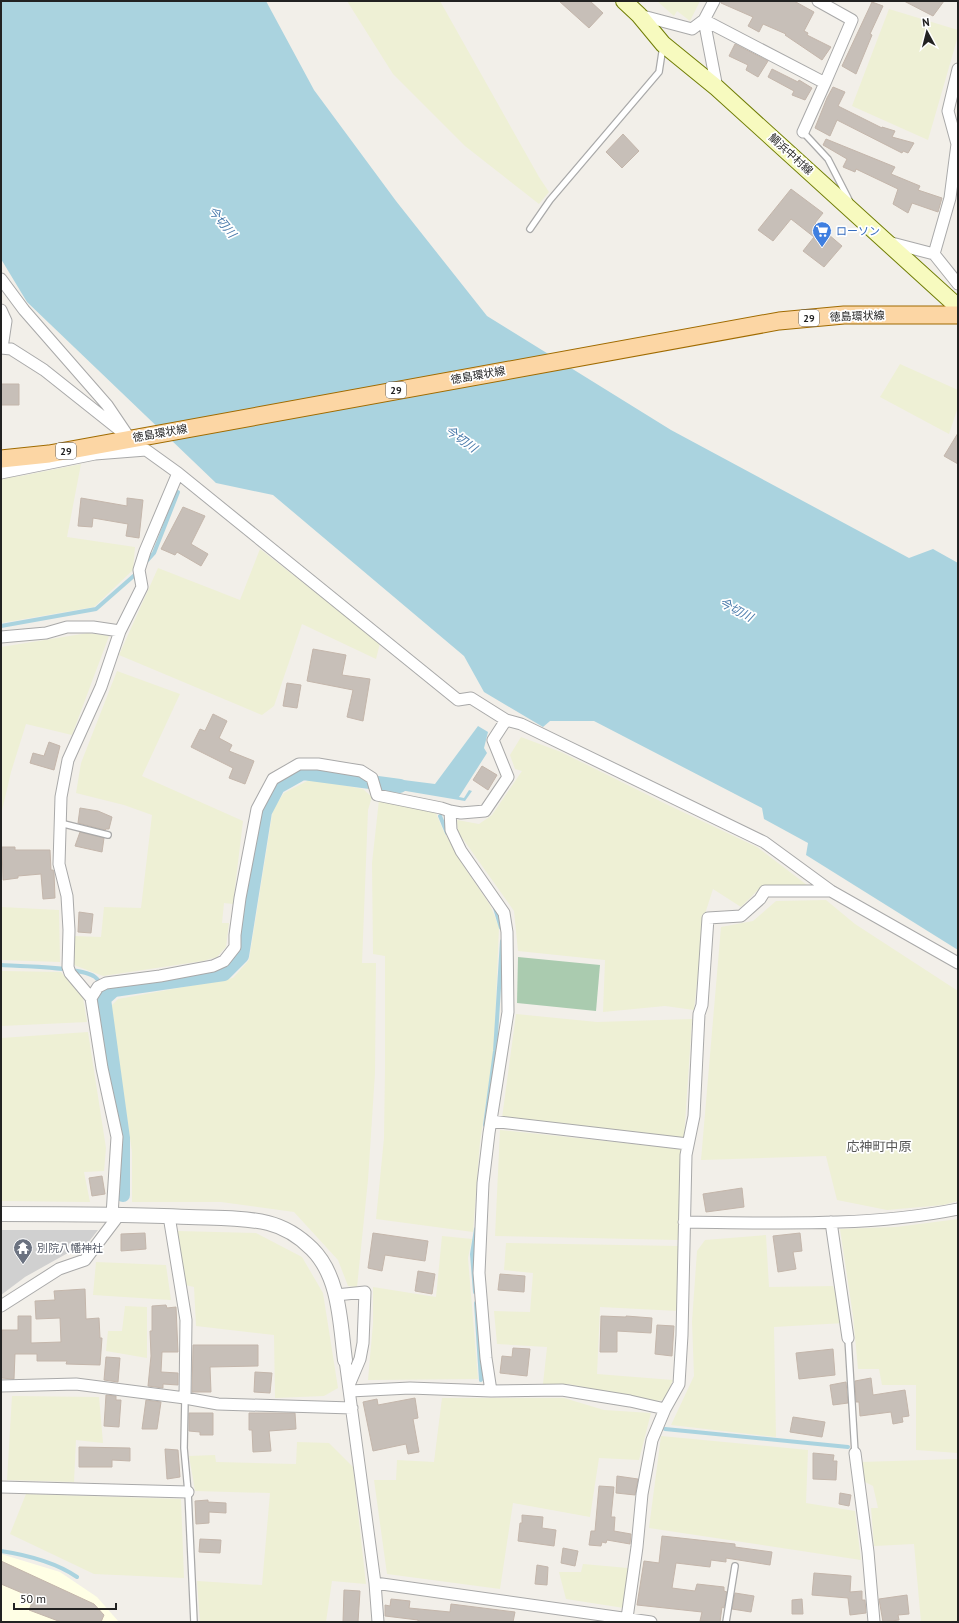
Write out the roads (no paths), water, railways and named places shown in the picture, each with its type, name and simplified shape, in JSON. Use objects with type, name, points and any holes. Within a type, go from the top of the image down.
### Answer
[{"type":"main road","name":"鯛浜中村線","points":[[624,1],[639,15],[663,44],[717,88],[958,307]]},
{"type":"main road","name":"徳島環状線","points":[[1,459],[49,454],[778,321],[837,316],[958,315]]},
{"type":"street","points":[[639,15],[692,29],[704,20],[714,1]]},
{"type":"street","points":[[803,132],[852,20],[818,1]]},
{"type":"street","points":[[704,20],[825,83]]},
{"type":"street","points":[[704,20],[717,88]]},
{"type":"street","points":[[934,254],[950,198],[958,145],[948,111],[958,68]]},
{"type":"street","points":[[888,242],[934,254],[958,284]]},
{"type":"street","points":[[1,279],[24,310],[107,405],[130,439]]},
{"type":"street","points":[[1,310],[6,321],[2,348],[11,349],[44,370],[130,439]]},
{"type":"street","points":[[1,473],[95,454],[146,450],[178,473],[458,700],[471,698],[506,720],[520,724],[764,842],[831,891],[958,963]]},
{"type":"street","points":[[1,1306],[59,1269],[85,1260],[116,1215],[116,1137],[102,1068],[91,998],[69,970],[67,896],[59,864],[61,797],[68,760],[101,687],[120,631],[142,587],[139,570],[144,551],[178,473]]},
{"type":"street","points":[[1,637],[46,633],[67,627],[93,627],[120,631]]},
{"type":"street","points":[[91,998],[102,985],[213,966],[224,961],[235,947],[235,934],[240,898],[257,809],[273,779],[299,764],[312,764],[361,771],[374,783],[377,795],[461,813],[485,811],[508,777],[493,740],[506,720]]},
{"type":"street","points":[[450,811],[451,830],[461,851],[504,913],[508,932],[508,1012],[490,1121],[483,1183],[479,1274],[486,1358],[491,1391]]},
{"type":"street","points":[[627,1618],[637,1546],[642,1494],[652,1440],[665,1409],[679,1384],[682,1334],[686,1155],[694,1116],[698,1014],[702,1005],[708,918],[741,916],[760,899],[765,891],[831,891]]},
{"type":"street","points":[[490,1121],[688,1144]]},
{"type":"street","points":[[684,1222],[858,1222],[939,1213],[958,1209]]},
{"type":"street","points":[[1,1214],[169,1216],[250,1220],[287,1230],[301,1239],[313,1250],[329,1275],[336,1295],[375,1583],[378,1622]]},
{"type":"street","points":[[169,1216],[186,1320],[185,1398]]},
{"type":"street","points":[[831,1222],[848,1338]]},
{"type":"street","points":[[336,1295],[365,1292],[363,1343],[360,1359],[349,1388]]},
{"type":"street","points":[[1,1386],[76,1384],[185,1398],[218,1404],[352,1408]]},
{"type":"street","points":[[349,1388],[410,1388],[491,1391],[562,1390],[630,1401],[665,1409]]},
{"type":"street","points":[[855,1453],[868,1552],[874,1622]]},
{"type":"street","points":[[1,1487],[188,1492]]},
{"type":"street","points":[[375,1583],[651,1622]]},
{"type":"lane","points":[[530,229],[550,200],[659,72],[663,44]]},
{"type":"lane","points":[[803,132],[828,160],[855,213]]},
{"type":"lane","points":[[60,823],[108,834]]},
{"type":"lane","points":[[848,1338],[855,1453]]},
{"type":"lane","points":[[185,1398],[184,1448],[188,1492],[194,1622]]},
{"type":"lane","points":[[726,1622],[736,1566]]},
{"type":"water","name":"今切川","points":[[1,1],[266,1],[314,90],[396,201],[487,316],[671,430],[909,558],[933,549],[958,563],[958,950],[806,855],[808,843],[764,819],[762,808],[594,721],[550,721],[543,727],[484,692],[464,656],[273,495],[216,483],[27,302],[1,259]]},
{"type":"water","points":[[478,726],[488,732],[484,748],[487,753],[459,797],[464,798],[469,790],[472,791],[465,801],[382,787],[380,777],[435,784]]},
{"type":"waterway","points":[[145,563],[154,553],[178,492]]},
{"type":"waterway","points":[[1,626],[96,609],[137,573]]},
{"type":"waterway","points":[[123,1195],[123,1138],[104,999],[114,990],[224,974],[242,956],[265,812],[278,787],[303,773],[400,786]]},
{"type":"waterway","points":[[440,816],[447,833]]},
{"type":"waterway","points":[[495,908],[501,928]]},
{"type":"waterway","points":[[485,1125],[495,1051],[502,941]]},
{"type":"waterway","points":[[1,965],[78,971],[95,977],[110,994]]},
{"type":"waterway","points":[[475,1292],[472,1254],[476,1229]]},
{"type":"waterway","points":[[476,1303],[481,1380]]},
{"type":"waterway","points":[[665,1429],[848,1447]]},
{"type":"waterway","points":[[1,1551],[50,1563],[77,1577]]},
{"type":"place","name":"ローソン","points":[[822,248]]},
{"type":"place","name":"別院八幡神社","points":[[23,1265]]},
{"type":"district","name":"応神町中原","points":[[879,1146]]}]
